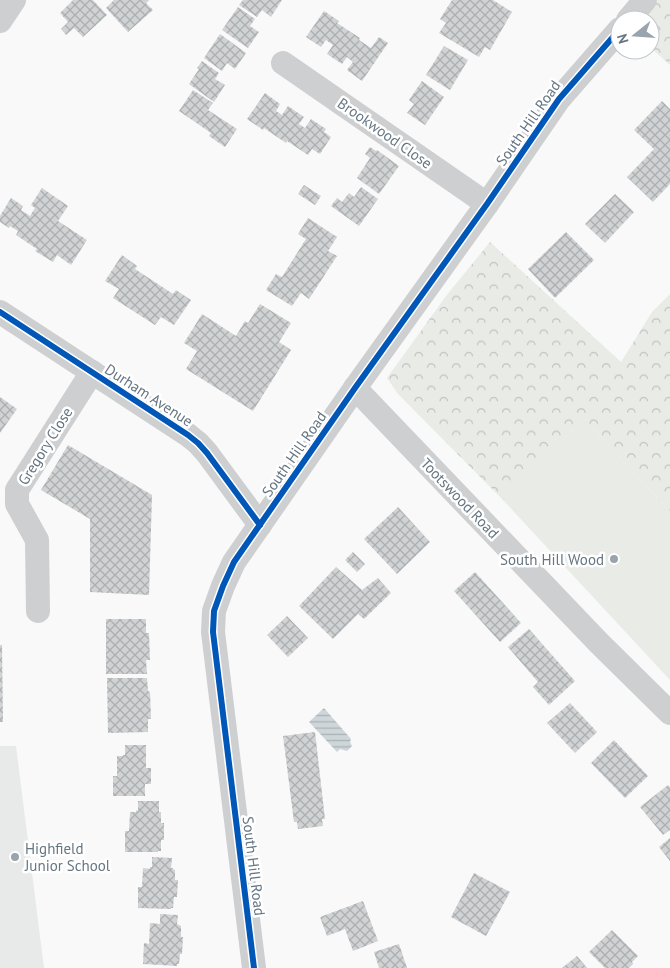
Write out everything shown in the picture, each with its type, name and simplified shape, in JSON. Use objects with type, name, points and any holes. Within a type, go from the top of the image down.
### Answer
[{"type":"street","points":[[0,21],[14,0]]},
{"type":"street","points":[[636,10],[645,0]]},
{"type":"street","name":"South Hill Road","points":[[254,968],[213,632],[214,611],[231,567],[355,388],[487,204],[559,99],[610,40]]},
{"type":"street","name":"Brookwood Close","points":[[284,63],[487,204]]},
{"type":"street","name":"Durham Avenue","points":[[0,312],[198,443],[260,525]]},
{"type":"street","name":"Gregory Close","points":[[38,611],[37,540],[17,504],[18,490],[92,372]]},
{"type":"street","name":"Tootswood Road","points":[[355,388],[599,643],[670,713]]},
{"type":"shaded area","points":[[324,708],[351,739],[352,746],[347,751],[340,749],[337,752],[309,722]]},
{"type":"shaded area","name":"Highfield Junior School","points":[[0,746],[16,746],[44,968],[0,968]]},
{"type":"green space","points":[[658,0],[670,0],[670,65],[660,56],[660,10],[650,10]]},
{"type":"green space","points":[[490,242],[621,362],[652,312],[670,294],[670,511],[584,419],[503,500],[398,394],[387,378],[446,296]]},
{"type":"green space","name":"South Hill Wood","points":[[584,419],[670,511],[670,680],[503,500]]},
{"type":"building","points":[[73,0],[93,0],[107,15],[83,37],[74,28],[66,35],[61,29],[68,22],[60,13]]},
{"type":"building","points":[[114,0],[149,0],[146,3],[153,10],[128,32],[106,8]]},
{"type":"building","points":[[243,0],[282,0],[271,17],[262,10],[257,17],[239,5]]},
{"type":"building","points":[[452,0],[493,0],[512,12],[490,50],[485,47],[479,57],[439,33],[446,23],[440,19]]},
{"type":"building","points":[[238,7],[255,19],[250,26],[259,32],[248,48],[222,30]]},
{"type":"building","points":[[324,11],[371,48],[379,37],[388,43],[362,81],[347,70],[353,62],[347,57],[342,64],[327,54],[333,45],[326,40],[321,47],[306,37]]},
{"type":"building","points":[[220,34],[246,53],[235,69],[227,63],[222,71],[204,58]]},
{"type":"building","points":[[444,46],[468,60],[450,90],[426,75]]},
{"type":"building","points":[[202,61],[219,73],[215,79],[225,85],[214,102],[189,84]]},
{"type":"building","points":[[422,81],[444,97],[425,125],[407,113],[414,104],[409,100]]},
{"type":"building","points":[[193,90],[213,103],[208,110],[237,129],[225,147],[209,136],[211,133],[179,111]]},
{"type":"building","points":[[265,93],[280,104],[276,111],[282,115],[288,106],[304,117],[299,124],[305,128],[311,119],[326,129],[324,132],[331,137],[320,154],[312,149],[308,155],[247,119]]},
{"type":"building","points":[[662,101],[670,109],[670,184],[653,202],[627,177],[654,149],[634,130]]},
{"type":"building","points":[[370,147],[399,166],[379,194],[357,178],[370,158],[365,154]]},
{"type":"building","points":[[304,185],[321,196],[315,205],[298,194]]},
{"type":"building","points":[[361,187],[378,199],[359,226],[331,206],[337,198],[342,202],[349,193],[354,197]]},
{"type":"building","points":[[42,188],[68,206],[58,221],[87,240],[71,265],[57,255],[53,262],[35,251],[37,249],[16,235],[18,231],[0,222],[0,216],[11,198],[23,206],[21,210],[30,216],[35,208],[31,205]]},
{"type":"building","points":[[615,194],[634,212],[605,243],[585,224]]},
{"type":"building","points":[[308,218],[337,237],[328,251],[337,256],[309,299],[301,293],[292,306],[266,290],[276,274],[282,277],[306,239],[298,234]]},
{"type":"building","points":[[566,232],[594,260],[555,298],[528,269]]},
{"type":"building","points":[[122,255],[137,266],[135,269],[173,294],[176,290],[191,300],[174,325],[161,317],[155,325],[113,298],[119,289],[105,281]]},
{"type":"building","points":[[260,304],[291,323],[279,342],[291,350],[253,411],[186,369],[197,351],[184,343],[202,314],[236,336],[245,321],[248,323]]},
{"type":"building","points":[[0,397],[17,409],[0,433]]},
{"type":"building","points":[[68,445],[152,495],[149,595],[90,592],[90,519],[41,490]]},
{"type":"building","points":[[398,507],[430,542],[397,574],[364,539]]},
{"type":"building","points":[[353,552],[365,564],[357,572],[345,560]]},
{"type":"building","points":[[336,567],[362,590],[378,578],[391,593],[364,619],[358,614],[333,639],[299,606]]},
{"type":"building","points":[[475,572],[521,623],[500,642],[454,591]]},
{"type":"building","points":[[287,616],[308,638],[288,657],[267,635]]},
{"type":"building","points":[[106,619],[146,619],[146,633],[149,633],[150,660],[146,660],[147,674],[106,674]]},
{"type":"building","points":[[529,629],[575,681],[549,705],[533,687],[538,682],[508,647]]},
{"type":"building","points":[[0,645],[2,645],[3,722],[0,722]]},
{"type":"building","points":[[107,678],[147,678],[148,691],[150,692],[151,719],[148,719],[148,732],[108,733]]},
{"type":"building","points":[[570,703],[597,732],[575,753],[547,723]]},
{"type":"building","points":[[315,732],[325,819],[322,819],[323,826],[298,829],[297,822],[294,822],[283,736]]},
{"type":"building","points":[[614,740],[648,776],[625,798],[591,763]]},
{"type":"building","points":[[125,745],[146,745],[146,768],[151,768],[151,784],[145,784],[145,796],[113,796],[113,776],[117,776],[117,756],[125,755]]},
{"type":"building","points":[[668,785],[670,787],[670,830],[663,835],[640,807]]},
{"type":"building","points":[[138,801],[159,801],[161,823],[164,823],[164,840],[161,840],[161,851],[125,852],[125,831],[129,831],[130,812],[138,811]]},
{"type":"building","points":[[670,838],[670,861],[659,847]]},
{"type":"building","points":[[152,857],[172,858],[171,868],[175,870],[175,880],[178,880],[177,897],[174,897],[173,908],[171,909],[138,908],[138,887],[142,887],[143,868],[150,869],[152,867]]},
{"type":"building","points":[[474,873],[510,892],[486,936],[451,917]]},
{"type":"building","points":[[363,901],[378,941],[353,951],[345,929],[327,936],[320,917]]},
{"type":"building","points":[[160,914],[178,915],[177,924],[181,926],[181,937],[183,937],[182,954],[180,954],[177,966],[143,964],[144,943],[149,944],[150,923],[160,924]]},
{"type":"building","points":[[612,930],[638,956],[629,968],[605,968],[589,952]]},
{"type":"building","points":[[399,944],[407,968],[379,968],[374,952]]},
{"type":"building","points":[[577,956],[587,968],[562,968]]},
{"type":"cycle path","points":[[254,968],[213,632],[214,611],[223,586],[234,562],[559,99],[610,40]]},
{"type":"cycle path","points":[[0,312],[198,443],[260,525]]},
{"type":"place","name":"South Hill Wood","points":[[614,559]]},
{"type":"place","name":"Highfield Junior School","points":[[15,857]]}]
